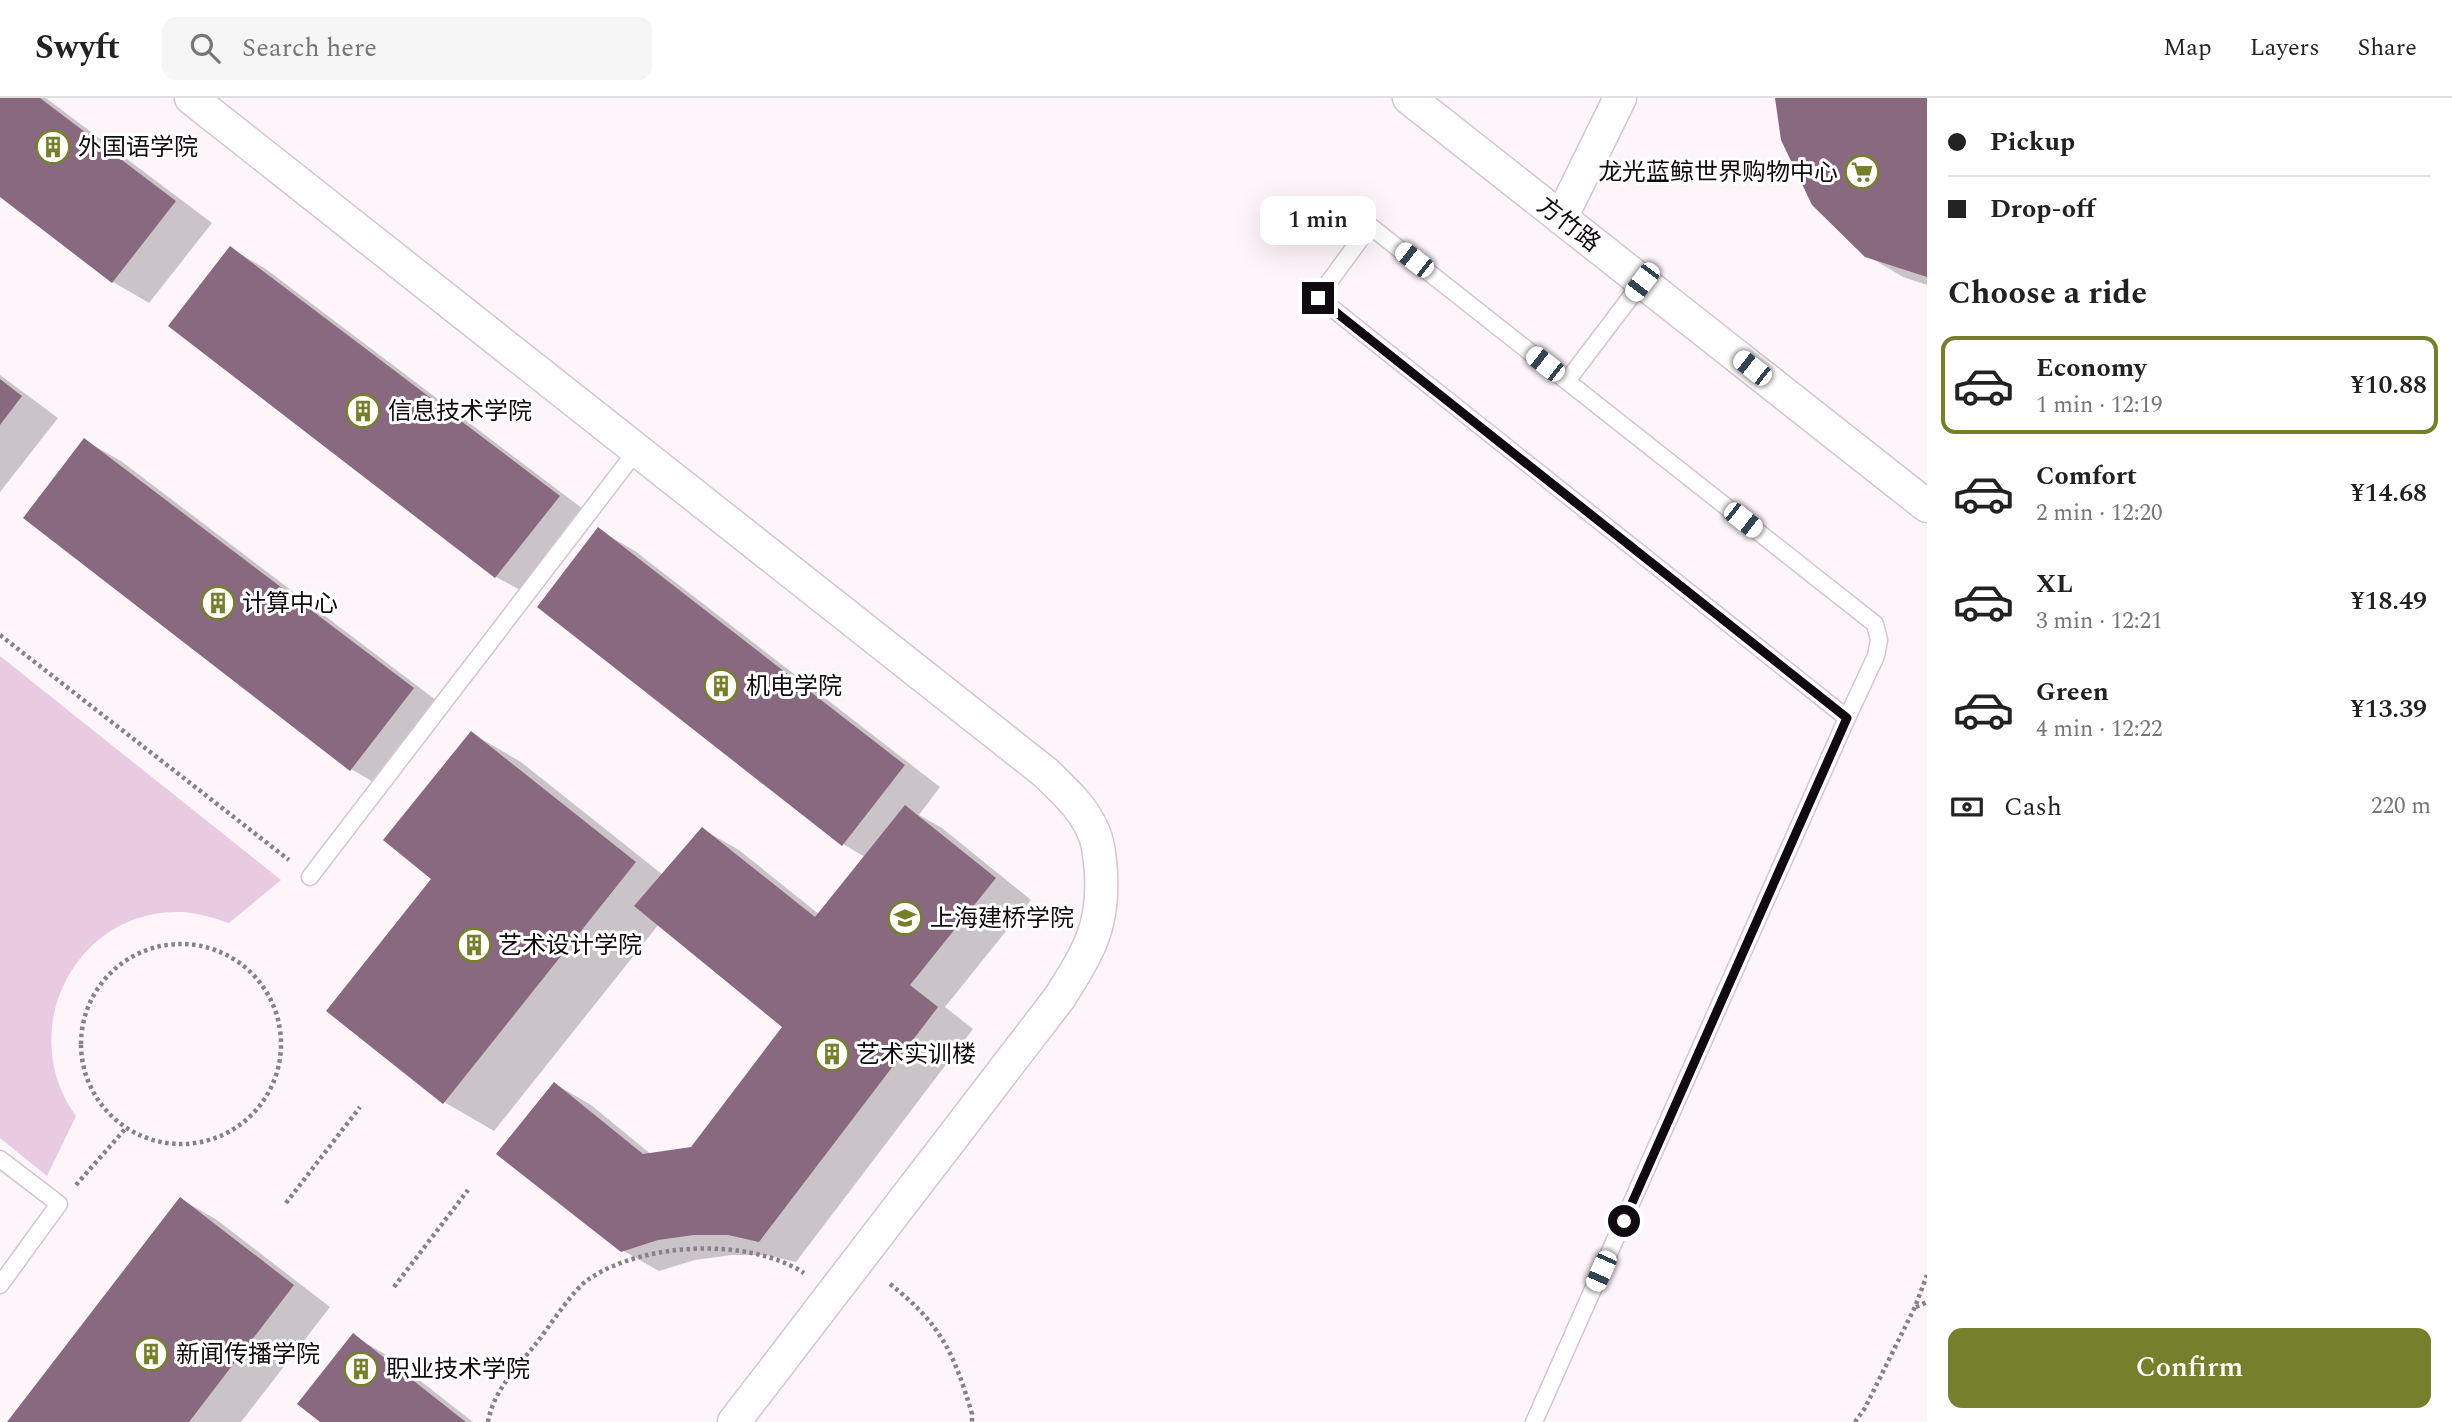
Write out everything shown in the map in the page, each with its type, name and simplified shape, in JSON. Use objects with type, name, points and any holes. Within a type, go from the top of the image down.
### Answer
[{"type":"street","points":[[191,98],[1046,773],[1076,803],[1094,831],[1100,862],[1100,916],[1087,954],[1060,997],[834,1293],[750,1416]]},
{"type":"street","name":"方竹路","points":[[1409,98],[1927,506]]},
{"type":"street","points":[[1561,218],[1620,98]]},
{"type":"lane","points":[[1534,1422],[1876,656],[1879,640],[1875,624],[1370,226],[1318,298],[1847,718]]},
{"type":"lane","points":[[1567,381],[1642,282]]},
{"type":"lane","points":[[310,877],[638,450]]},
{"type":"lane","points":[[0,1159],[60,1204],[0,1284]]},
{"type":"path","points":[[0,635],[310,877]]},
{"type":"path","points":[[190,943],[243,964],[271,996],[281,1027],[281,1061],[271,1092],[245,1124],[208,1142],[156,1142],[126,1128],[101,1105],[85,1076],[80,1043],[85,1010],[101,981],[126,958],[157,946],[190,943]]},
{"type":"path","points":[[286,1203],[360,1107]]},
{"type":"path","points":[[60,1204],[126,1128]]},
{"type":"path","points":[[394,1287],[468,1190]]},
{"type":"path","points":[[488,1422],[497,1395],[509,1377],[586,1281],[606,1269],[676,1250],[721,1248],[773,1258],[793,1267],[834,1293]]},
{"type":"path","points":[[1855,1422],[1865,1408],[1915,1307],[1927,1275]]},
{"type":"path","points":[[890,1284],[918,1306],[934,1324],[952,1354],[972,1414],[972,1422]]},
{"type":"path","points":[[1915,1307],[1927,1302]]},
{"type":"shaded area","points":[[0,656],[281,880],[229,923],[182,912],[144,916],[112,930],[86,952],[66,981],[54,1013],[52,1048],[58,1083],[76,1116],[47,1176],[0,1138]]},
{"type":"building","name":"外国语学院","points":[[0,98],[40,98],[176,201],[112,283],[0,197]]},
{"type":"building","name":"龙光蓝鲸世界购物中心","points":[[1775,98],[1927,98],[1927,277],[1865,257],[1812,205],[1781,140]]},
{"type":"building","name":"信息技术学院","points":[[230,246],[560,496],[495,578],[168,326]]},
{"type":"building","points":[[0,379],[22,396],[0,425]]},
{"type":"building","name":"计算中心","points":[[84,438],[414,688],[350,771],[23,518]]},
{"type":"building","name":"机电学院","points":[[598,527],[905,765],[842,846],[537,607]]},
{"type":"building","name":"艺术设计学院","points":[[471,731],[636,862],[443,1104],[326,1011],[431,879],[383,840]]},
{"type":"building","name":"艺术实训楼","points":[[905,805],[996,878],[910,985],[938,1007],[759,1242],[728,1235],[694,1235],[658,1240],[621,1252],[496,1154],[554,1082],[643,1154],[691,1147],[782,1027],[634,906],[702,827],[815,917]]},
{"type":"building","name":"新闻传播学院","points":[[180,1197],[294,1285],[189,1422],[7,1422]]},
{"type":"building","name":"职业技术学院","points":[[353,1333],[466,1422],[320,1422],[297,1404]]},
{"type":"place","name":"外国语学院","points":[[53,147]]},
{"type":"place","name":"龙光蓝鲸世界购物中心","points":[[1862,172]]},
{"type":"place","name":"信息技术学院","points":[[363,411]]},
{"type":"place","name":"计算中心","points":[[218,603]]},
{"type":"place","name":"机电学院","points":[[721,686]]},
{"type":"place","name":"上海建桥学院","points":[[905,918]]},
{"type":"place","name":"艺术设计学院","points":[[474,945]]},
{"type":"place","name":"艺术实训楼","points":[[832,1054]]},
{"type":"place","name":"新闻传播学院","points":[[151,1354]]},
{"type":"place","name":"职业技术学院","points":[[361,1369]]},
{"type":"route","points":[[1318,298],[1847,718],[1624,1221]]}]
